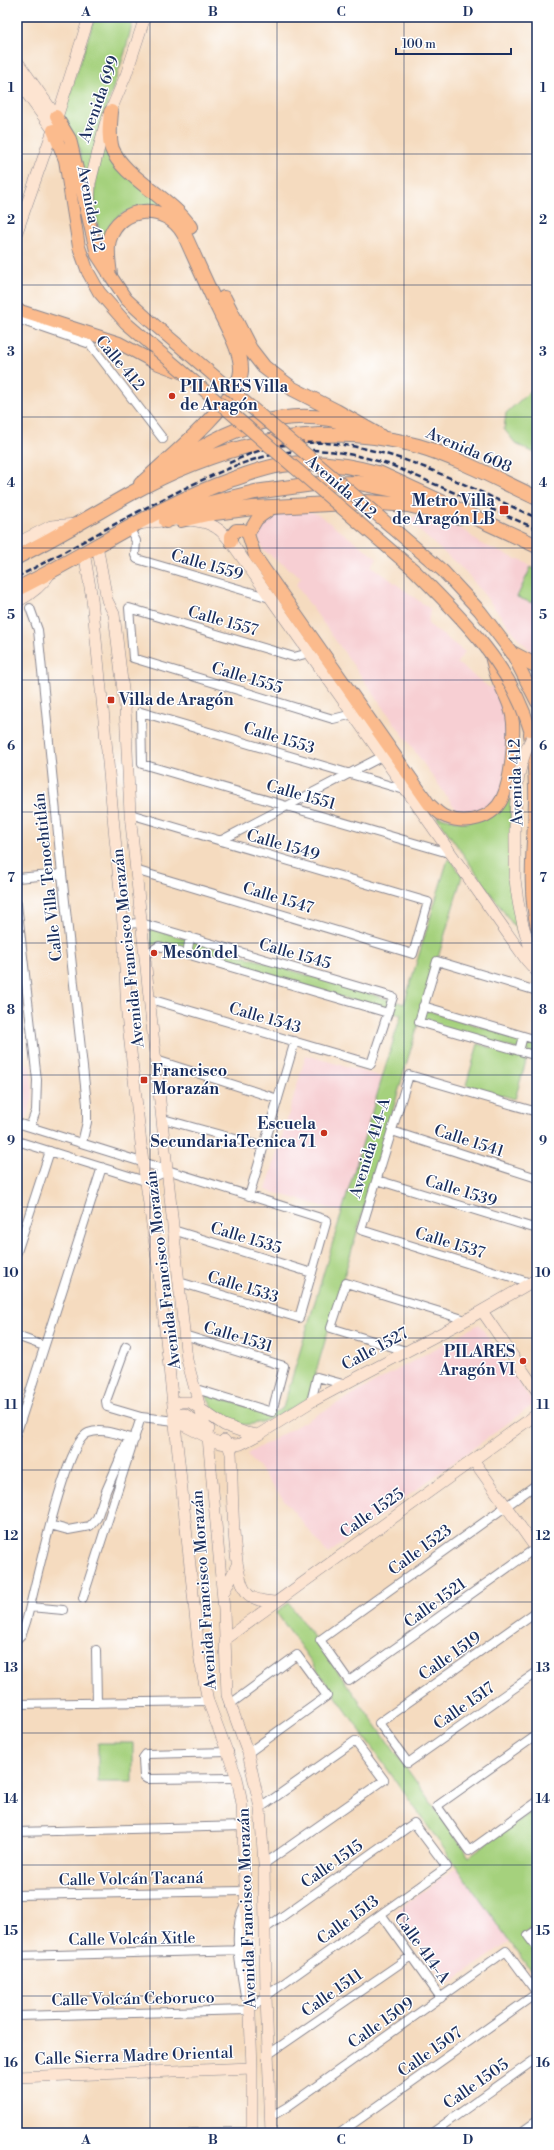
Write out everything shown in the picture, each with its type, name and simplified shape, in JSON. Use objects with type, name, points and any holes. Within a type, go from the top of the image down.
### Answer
[{"type":"highway","points":[[111,112],[110,134],[112,148],[120,164],[179,211],[190,226],[250,349],[264,367],[293,389],[384,438]]},
{"type":"highway","points":[[110,275],[108,241],[116,225],[132,215],[149,212],[161,213],[171,218],[184,234],[234,343],[242,372],[239,382],[224,403],[207,422],[128,495]]},
{"type":"highway","points":[[17,557],[128,495],[158,480],[205,446],[232,432],[257,423],[283,418],[320,418],[344,422],[384,438]]},
{"type":"highway","name":"Avenida 608","points":[[158,480],[247,445],[306,435],[346,435],[384,438],[417,446],[444,455],[537,498]]},
{"type":"highway","points":[[17,589],[131,525],[218,484],[262,469],[302,463],[354,467],[394,480],[537,546]]},
{"type":"highway","points":[[166,521],[202,505],[255,492],[313,484],[359,482],[440,502]]},
{"type":"highway","points":[[181,520],[207,514],[272,508],[388,502],[486,523]]},
{"type":"highway","points":[[512,653],[537,666]]},
{"type":"main road","name":"Avenida 412","points":[[56,116],[70,139],[81,194],[89,218],[97,255],[126,299],[443,571],[480,611],[512,653],[537,702]]},
{"type":"main road","name":"Avenida 412","points":[[53,130],[65,160],[79,246],[88,272],[99,292],[126,323],[414,570],[446,601],[491,655],[516,693],[533,729],[534,765],[532,870],[534,916],[537,927]]},
{"type":"main road","points":[[17,310],[119,343],[156,363],[183,373]]},
{"type":"main road","points":[[248,534],[257,519],[272,508]]},
{"type":"main road","points":[[231,542],[230,536],[236,530],[243,530],[248,534],[255,556],[429,804],[445,817],[463,821],[480,818],[494,809],[506,790],[512,755],[513,722],[507,699],[497,677],[491,655]]},
{"type":"street","points":[[17,232],[53,130],[56,116],[88,17]]},
{"type":"street","points":[[133,52],[134,31],[138,17]]},
{"type":"street","name":"Avenida 699","points":[[89,218],[90,183],[95,159],[105,124],[111,112],[145,17]]},
{"type":"street","points":[[17,61],[56,116]]},
{"type":"street","points":[[17,80],[53,130]]},
{"type":"street","name":"Calle 412","points":[[17,319],[90,344],[163,439]]},
{"type":"street","points":[[131,525],[181,520],[202,523],[215,527],[231,542],[408,791],[527,962],[537,972]]},
{"type":"street","points":[[17,543],[51,526],[77,524]]},
{"type":"street","name":"Calle 1559","points":[[131,525],[136,541],[136,557],[270,598]]},
{"type":"street","name":"Avenida Francisco Morazán","points":[[97,545],[107,600],[114,614],[125,707],[130,814],[135,870],[163,1119],[184,1336],[187,1360],[202,1409],[207,1432],[222,1595],[226,1684],[229,1705],[248,1753],[260,1808],[264,1864],[266,1996],[271,2133]]},
{"type":"street","name":"Avenida Francisco Morazán","points":[[84,552],[92,599],[123,924],[127,1014],[142,1162],[159,1273],[172,1415],[200,1660],[208,1701],[238,1778],[244,1826],[246,1896],[243,1950],[249,2010],[252,2068],[252,2132]]},
{"type":"street","points":[[17,602],[32,593],[44,583],[52,570]]},
{"type":"street","points":[[92,599],[107,600]]},
{"type":"street","name":"Calle Villa Tenochtitlán","points":[[30,608],[38,630],[62,874],[88,1104],[87,1122],[82,1143]]},
{"type":"street","name":"Calle 1557","points":[[133,658],[129,608],[294,657],[309,652]]},
{"type":"street","name":"Calle 1555","points":[[133,658],[333,719],[353,714]]},
{"type":"street","name":"Calle 1551","points":[[141,712],[142,764],[452,854]]},
{"type":"street","name":"Calle 1553","points":[[141,712],[408,791]]},
{"type":"street","points":[[533,729],[519,771],[516,795],[515,879],[518,906],[523,929],[537,966]]},
{"type":"street","points":[[220,841],[382,756]]},
{"type":"street","name":"Calle 1549","points":[[130,814],[428,902],[413,954]]},
{"type":"street","name":"Calle 1547","points":[[135,870],[413,954]]},
{"type":"street","points":[[17,878],[62,874]]},
{"type":"street","points":[[17,904],[19,958],[38,1097],[30,1127]]},
{"type":"street","name":"Calle 1545","points":[[123,924],[141,923],[393,997],[388,1013],[159,946],[145,955]]},
{"type":"street","points":[[187,954],[190,937]]},
{"type":"street","points":[[537,991],[437,961],[419,1022],[537,1056]]},
{"type":"street","name":"Calle 1543","points":[[150,999],[371,1064],[388,1013]]},
{"type":"street","points":[[423,1006],[537,1040]]},
{"type":"street","points":[[519,1051],[523,1036]]},
{"type":"street","points":[[249,1196],[295,1041]]},
{"type":"street","points":[[156,1060],[278,1099]]},
{"type":"street","name":"Avenida 414-A","points":[[362,1230],[410,1075],[537,1112]]},
{"type":"street","points":[[163,1119],[264,1147]]},
{"type":"street","points":[[17,1123],[327,1220],[312,1273]]},
{"type":"street","name":"Calle 1541","points":[[392,1131],[537,1178]]},
{"type":"street","points":[[17,1141],[145,1181],[167,1171]]},
{"type":"street","points":[[17,1252],[50,1151]]},
{"type":"street","points":[[17,1432],[102,1167]]},
{"type":"street","name":"Calle 1539","points":[[377,1180],[537,1229]]},
{"type":"street","name":"Calle 1535","points":[[173,1230],[312,1273]]},
{"type":"street","name":"Calle 1537","points":[[362,1230],[534,1281]]},
{"type":"street","name":"Calle 1533","points":[[179,1282],[299,1318],[312,1273]]},
{"type":"street","name":"Calle 1527","points":[[228,1445],[241,1444],[258,1435],[343,1384],[466,1320],[534,1281]]},
{"type":"street","points":[[406,1351],[332,1328],[346,1283],[466,1320]]},
{"type":"street","points":[[482,1311],[537,1391]]},
{"type":"street","points":[[17,1336],[44,1346]]},
{"type":"street","name":"Calle 1531","points":[[184,1336],[284,1366],[272,1412],[196,1389]]},
{"type":"street","points":[[126,1346],[106,1404],[109,1408],[141,1417],[184,1414],[219,1443],[228,1445],[231,1453],[237,1565],[243,1588],[248,1595],[260,1600],[276,1602]]},
{"type":"street","points":[[311,1402],[318,1376],[343,1384]]},
{"type":"street","points":[[172,1415],[185,1401],[190,1402],[224,1425],[246,1433],[258,1435]]},
{"type":"street","name":"Calle 1525","points":[[225,1639],[474,1461],[537,1414]]},
{"type":"street","points":[[50,1524],[68,1530],[90,1526],[97,1518],[106,1491],[141,1417]]},
{"type":"street","points":[[17,1639],[22,1634],[50,1524],[76,1444],[87,1433],[97,1431],[108,1431],[132,1438]]},
{"type":"street","points":[[83,1598],[132,1438]]},
{"type":"street","points":[[474,1461],[536,1548]]},
{"type":"street","name":"Calle 1523","points":[[349,1681],[320,1640],[537,1484]]},
{"type":"street","name":"Calle 1521","points":[[349,1681],[536,1548]]},
{"type":"street","points":[[222,1595],[237,1565]]},
{"type":"street","points":[[30,1607],[63,1610]]},
{"type":"street","name":"Calle 1519","points":[[408,1763],[379,1723],[537,1611]]},
{"type":"street","points":[[96,1650],[97,1702]]},
{"type":"street","points":[[229,1705],[297,1655],[328,1696],[248,1753]]},
{"type":"street","name":"Calle 1517","points":[[408,1763],[537,1672]]},
{"type":"street","points":[[17,1704],[208,1701]]},
{"type":"street","points":[[536,1807],[469,1851],[437,1806],[537,1735]]},
{"type":"street","points":[[260,1808],[355,1741],[384,1780],[264,1864]]},
{"type":"street","points":[[229,1752],[144,1756],[145,1778],[238,1778]]},
{"type":"street","name":"Calle 1513","points":[[249,2010],[266,1996],[447,1867],[414,1823]]},
{"type":"street","name":"Calle 1515","points":[[266,1928],[414,1823]]},
{"type":"street","points":[[17,1832],[244,1826]]},
{"type":"street","name":"Calle Volcán Tacaná","points":[[17,1895],[246,1896]]},
{"type":"street","name":"Calle 414-A","points":[[381,1914],[441,1998]]},
{"type":"street","points":[[537,1930],[528,1936],[537,1948]]},
{"type":"street","name":"Calle Volcán Xitle","points":[[17,1956],[243,1950]]},
{"type":"street","name":"Calle 1509","points":[[270,2116],[287,2107],[506,1951],[537,1993]]},
{"type":"street","name":"Calle 1511","points":[[269,2054],[411,1956]]},
{"type":"street","name":"Calle 1507","points":[[340,2133],[537,1993]]},
{"type":"street","name":"Calle Volcán Ceboruco","points":[[17,2016],[249,2010]]},
{"type":"street","name":"Calle 1505","points":[[432,2133],[537,2058]]},
{"type":"street","name":"Calle Sierra Madre Oriental","points":[[17,2077],[252,2068]]},
{"type":"street","points":[[520,2133],[537,2121]]},
{"type":"street","points":[[192,2133],[252,2132]]},
{"type":"shaded area","points":[[292,511],[312,512],[319,515],[377,558],[372,566],[430,609],[428,624],[465,652],[457,663],[490,688],[494,684],[503,698],[508,720],[503,788],[497,798],[483,809],[469,813],[458,812],[296,585],[301,577],[263,550],[259,538],[259,530],[265,521],[271,515]]},
{"type":"shaded area","points":[[419,514],[446,522],[467,532],[479,543],[537,568],[537,657],[519,639],[466,572],[407,520]]},
{"type":"shaded area","name":"Escuela SecundariaTecnica 71","points":[[306,1055],[382,1077],[342,1212],[266,1190]]},
{"type":"shaded area","points":[[17,1061],[30,1066],[33,1096],[26,1119],[17,1116]]},
{"type":"shaded area","points":[[479,1324],[534,1404],[328,1554],[247,1454]]},
{"type":"shaded area","points":[[457,1867],[510,1942],[448,1984],[396,1911]]},
{"type":"green space","points":[[95,17],[134,17],[125,52],[98,133],[87,191],[79,148],[63,115]]},
{"type":"green space","points":[[105,136],[181,222],[138,207],[115,219],[108,228],[103,242],[98,228],[95,189],[96,176]]},
{"type":"green space","points":[[537,385],[537,454],[516,444],[504,429],[506,413]]},
{"type":"green space","points":[[531,567],[537,570],[537,593],[532,603],[517,597]]},
{"type":"green space","points":[[511,792],[511,879],[523,939],[436,816],[467,823],[507,800]]},
{"type":"green space","points":[[448,859],[452,861],[462,876],[423,1009],[537,1044],[537,1055],[419,1021],[308,1399],[275,1417],[263,1421],[251,1424],[240,1424],[228,1421],[217,1413],[206,1394],[272,1414],[283,1408],[401,1015],[160,943],[152,945],[150,928],[404,1004]]},
{"type":"green space","points":[[478,1044],[527,1058],[515,1099],[466,1085]]},
{"type":"green space","points":[[289,1603],[469,1856],[532,1811],[537,1818],[537,1924],[523,1934],[537,1954],[537,1980],[276,1612]]},
{"type":"green space","points":[[98,1743],[133,1743],[133,1782],[98,1782]]},
{"type":"railway","points":[[229,463],[281,445],[299,443],[331,443],[362,448],[422,466],[537,518]]},
{"type":"railway","points":[[17,577],[134,514],[206,478],[239,464],[274,454],[292,451],[330,451],[391,465],[537,529]]},
{"type":"place","name":"PILARES Villa de Aragón","points":[[172,396]]},
{"type":"place","name":"Metro Villa de Aragón LB","points":[[504,510]]},
{"type":"place","name":"Villa de Aragón","points":[[111,700]]},
{"type":"place","name":"Mesón del","points":[[154,953]]},
{"type":"place","name":"Francisco Morazán","points":[[144,1080]]},
{"type":"place","name":"Escuela SecundariaTecnica 71","points":[[324,1133]]},
{"type":"place","name":"PILARES Aragón VI","points":[[523,1361]]}]
